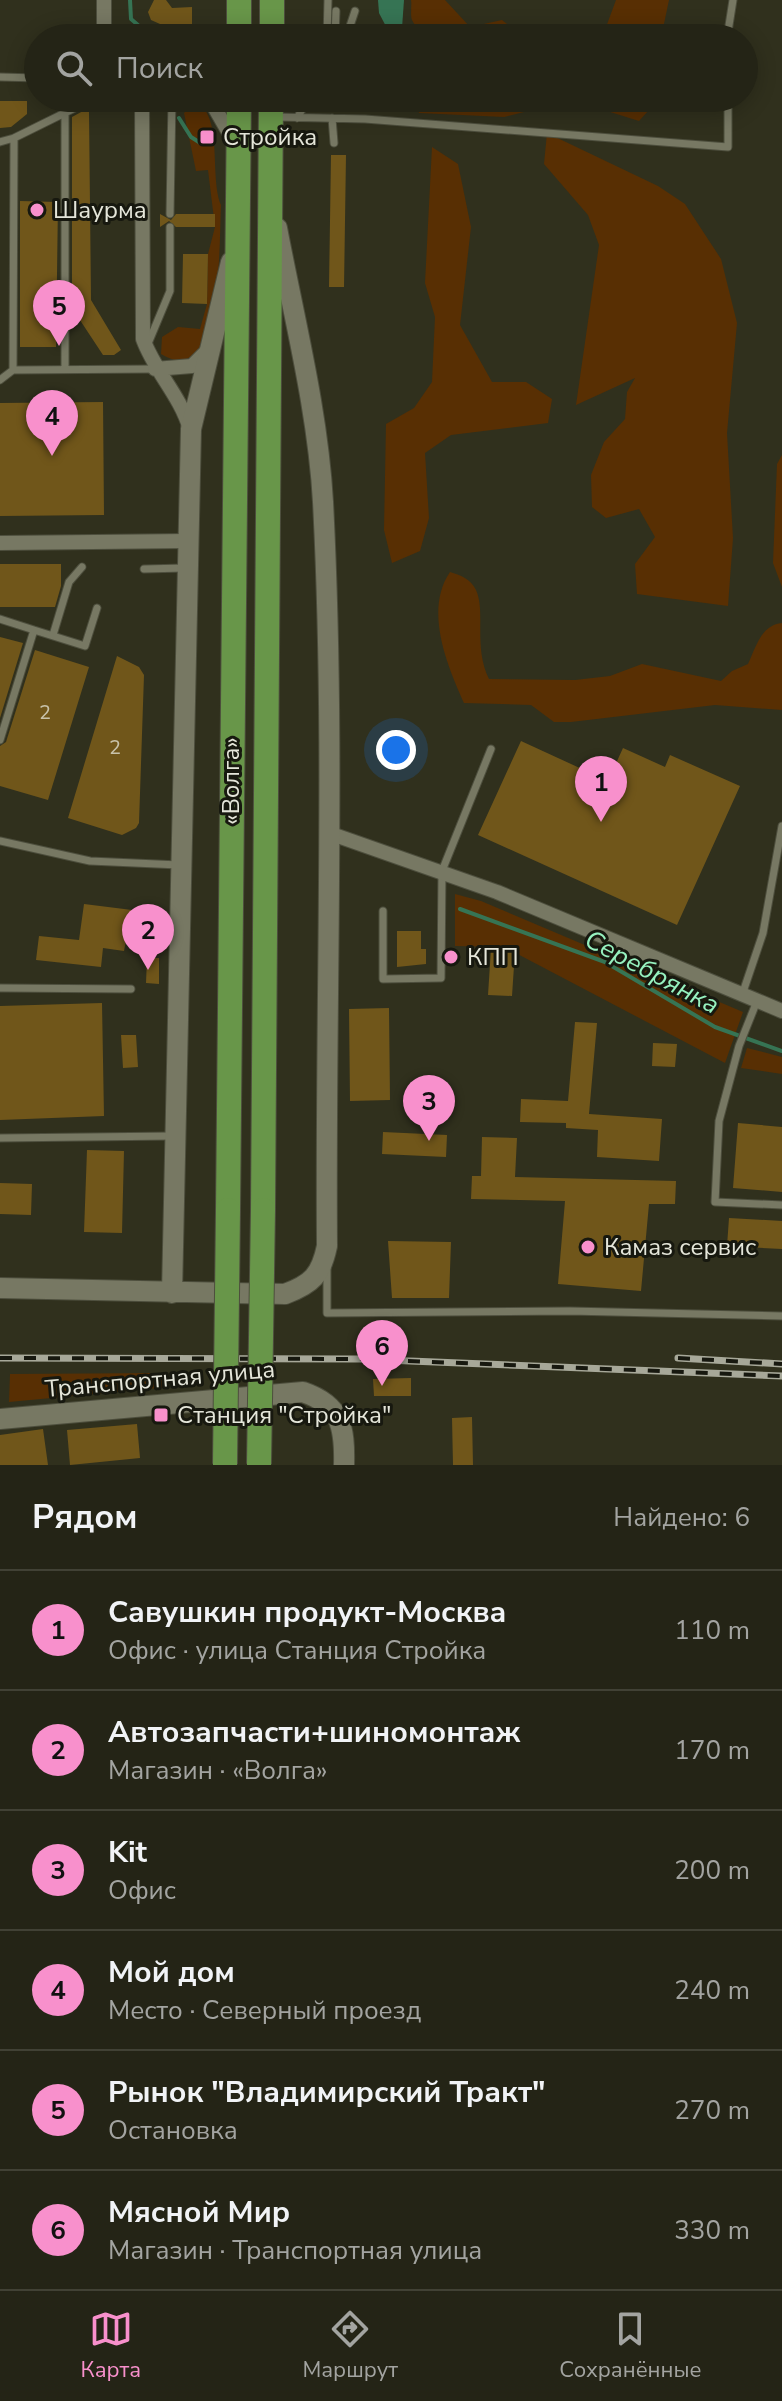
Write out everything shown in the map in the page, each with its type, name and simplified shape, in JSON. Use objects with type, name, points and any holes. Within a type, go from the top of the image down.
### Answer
[{"type":"highway","points":[[272,0],[272,24]]},
{"type":"highway","name":"«Волга»","points":[[225,1465],[239,112]]},
{"type":"highway","name":"«Волга»","points":[[259,1465],[271,112]]},
{"type":"street","points":[[104,0],[104,24]]},
{"type":"street","points":[[142,112],[143,339],[155,369],[178,397],[191,429]]},
{"type":"street","points":[[217,112],[239,150]]},
{"type":"street","points":[[0,1288],[285,1294],[313,1282],[320,1272],[327,1246],[329,833],[323,500],[306,379],[270,189]]},
{"type":"street","points":[[172,1293],[179,865],[191,429],[238,232]]},
{"type":"street","points":[[155,369],[192,366],[212,343]]},
{"type":"street","points":[[0,543],[187,541]]},
{"type":"street","points":[[329,833],[442,871],[608,936],[782,1011]]},
{"type":"street","name":"Транспортная улица","points":[[0,1419],[55,1418],[303,1392],[323,1399],[337,1414],[345,1443],[344,1465]]},
{"type":"lane","points":[[327,24],[328,0]]},
{"type":"lane","points":[[729,24],[733,0]]},
{"type":"lane","points":[[336,11],[336,24]]},
{"type":"lane","points":[[351,24],[355,11]]},
{"type":"lane","points":[[0,77],[24,78]]},
{"type":"lane","points":[[0,142],[14,138],[61,112]]},
{"type":"lane","points":[[65,112],[65,369]]},
{"type":"lane","points":[[170,214],[172,112]]},
{"type":"lane","points":[[281,112],[297,118],[728,147],[728,112]]},
{"type":"lane","points":[[297,118],[301,112]]},
{"type":"lane","points":[[332,118],[334,143]]},
{"type":"lane","points":[[13,370],[14,138]]},
{"type":"lane","points":[[147,348],[170,291],[170,227]]},
{"type":"lane","points":[[0,348],[13,348]]},
{"type":"lane","points":[[0,380],[13,370],[155,369]]},
{"type":"lane","points":[[53,635],[69,582],[82,567]]},
{"type":"lane","points":[[144,569],[186,568]]},
{"type":"lane","points":[[0,619],[85,646],[97,608]]},
{"type":"lane","points":[[0,740],[34,630]]},
{"type":"lane","points":[[383,911],[383,979],[441,978],[442,871],[491,749]]},
{"type":"lane","points":[[742,995],[763,933],[782,826]]},
{"type":"lane","points":[[0,841],[90,861],[179,865]]},
{"type":"lane","points":[[0,988],[131,989]]},
{"type":"lane","points":[[757,1001],[739,1046],[719,1121],[715,1202],[782,1205]]},
{"type":"lane","points":[[0,1138],[176,1136]]},
{"type":"lane","points":[[327,1246],[327,1313],[570,1311],[782,1316]]},
{"type":"shaded area","points":[[378,0],[404,0],[402,24],[385,24],[379,13]]},
{"type":"shaded area","points":[[411,0],[445,0],[467,24],[415,24],[411,15]]},
{"type":"shaded area","points":[[616,0],[669,0],[664,24],[607,24]]},
{"type":"shaded area","points":[[502,20],[507,24],[484,24]]},
{"type":"shaded area","points":[[206,112],[210,119],[221,205],[214,306],[207,333],[197,352],[182,360],[161,354],[162,337],[178,327],[200,329],[207,304],[208,254],[215,227],[208,170],[196,171],[184,113]]},
{"type":"shaded area","points":[[419,112],[524,112],[504,117]]},
{"type":"shaded area","points":[[610,112],[647,112],[639,121]]},
{"type":"shaded area","points":[[547,133],[658,186],[685,204],[721,259],[737,323],[727,433],[733,538],[728,606],[637,594],[635,564],[655,537],[639,509],[606,518],[592,507],[591,475],[604,442],[625,419],[627,392],[635,378],[576,405],[599,245],[588,215],[544,164]]},
{"type":"shaded area","points":[[432,147],[458,164],[471,227],[460,325],[492,382],[526,382],[552,399],[548,423],[451,435],[425,453],[429,518],[420,551],[392,563],[384,530],[386,424],[414,408],[432,382],[435,317],[425,283]]},
{"type":"shaded area","points":[[782,455],[782,587],[773,563],[777,464]]},
{"type":"shaded area","points":[[450,572],[468,580],[476,590],[480,609],[480,642],[489,679],[575,680],[610,676],[642,664],[721,681],[732,671],[748,664],[764,632],[782,623],[782,710],[715,705],[554,722],[531,705],[464,703],[445,655],[439,620],[442,587]]},
{"type":"shaded area","points":[[455,894],[481,901],[743,1012],[725,1063],[504,947],[455,946]]},
{"type":"shaded area","points":[[747,1048],[782,1057],[782,1074],[741,1068]]},
{"type":"shaded area","points":[[168,1373],[168,1387],[9,1402],[10,1374]]},
{"type":"building","points":[[154,0],[166,0],[172,8],[192,7],[192,24],[160,24],[151,20],[148,12]]},
{"type":"building","points":[[0,101],[24,101],[24,112],[27,114],[11,127],[0,128]]},
{"type":"building","points":[[89,112],[91,300],[121,350],[114,355],[103,355],[72,308],[72,117]]},
{"type":"building","points":[[331,155],[346,155],[344,287],[329,287]]},
{"type":"building","points":[[20,201],[58,202],[56,347],[20,347]]},
{"type":"building","points":[[160,214],[171,220],[176,214],[215,214],[215,227],[176,227],[169,221],[160,227]]},
{"type":"building","points":[[183,254],[208,254],[207,304],[182,303]]},
{"type":"building","points":[[103,402],[104,515],[0,516],[0,403]]},
{"type":"building","points":[[0,564],[61,564],[61,586],[55,607],[0,607]]},
{"type":"building","points":[[0,637],[23,643],[0,718]]},
{"type":"building","points":[[35,650],[89,667],[48,800],[0,786],[0,746],[6,742]]},
{"type":"building","points":[[117,656],[139,667],[144,675],[139,823],[122,835],[68,818]]},
{"type":"building","points":[[521,741],[608,781],[623,748],[665,767],[670,755],[740,786],[677,925],[478,835]]},
{"type":"building","points":[[84,904],[132,910],[124,951],[103,948],[101,967],[36,960],[39,936],[79,940]]},
{"type":"building","points":[[397,931],[421,931],[421,949],[426,949],[426,964],[397,967]]},
{"type":"building","points":[[491,949],[515,951],[512,996],[488,995]]},
{"type":"building","points":[[147,958],[159,958],[159,984],[146,983]]},
{"type":"building","points":[[102,1003],[104,1116],[0,1120],[0,1006]]},
{"type":"building","points":[[389,1008],[390,1100],[350,1101],[349,1009]]},
{"type":"building","points":[[575,1022],[597,1023],[589,1114],[662,1119],[659,1161],[597,1157],[598,1130],[566,1128],[566,1123],[520,1122],[521,1099],[568,1101]]},
{"type":"building","points":[[121,1035],[136,1035],[138,1067],[123,1068]]},
{"type":"building","points":[[653,1043],[677,1044],[675,1067],[652,1066]]},
{"type":"building","points":[[738,1123],[782,1127],[782,1192],[733,1188]]},
{"type":"building","points":[[383,1132],[447,1135],[446,1157],[382,1154]]},
{"type":"building","points":[[482,1137],[517,1138],[515,1177],[676,1181],[675,1204],[649,1204],[641,1291],[558,1284],[565,1201],[471,1199],[472,1176],[481,1176]]},
{"type":"building","points":[[87,1150],[124,1151],[122,1233],[84,1232]]},
{"type":"building","points":[[0,1183],[32,1184],[31,1215],[0,1214]]},
{"type":"building","points":[[729,1218],[782,1221],[782,1249],[727,1246]]},
{"type":"building","points":[[388,1241],[451,1242],[449,1298],[392,1298]]},
{"type":"building","points":[[411,1378],[411,1396],[374,1396],[373,1379]]},
{"type":"building","points":[[472,1417],[473,1465],[453,1465],[452,1418]]},
{"type":"building","points":[[137,1424],[140,1458],[70,1465],[67,1430]]},
{"type":"building","points":[[43,1429],[48,1465],[0,1465],[0,1435]]},
{"type":"waterway","name":"Серебрянка","points":[[130,0],[131,19],[137,24]]},
{"type":"waterway","name":"Серебрянка","points":[[179,118],[191,137],[202,144]]},
{"type":"waterway","name":"Серебрянка","points":[[460,909],[605,962],[715,1027],[782,1051]]},
{"type":"railway","points":[[0,1358],[360,1359],[782,1376]]},
{"type":"railway","points":[[678,1358],[782,1364]]},
{"type":"place","name":"Стройка","points":[[207,137]]},
{"type":"place","name":"Шаурма","points":[[37,210]]},
{"type":"place","name":"Рынок \"Владимирский Тракт\"","points":[[59,346]]},
{"type":"place","name":"Мой дом","points":[[52,456]]},
{"type":"place","name":"Савушкин продукт-Москва","points":[[601,822]]},
{"type":"place","name":"КПП","points":[[451,957]]},
{"type":"place","name":"Автозапчасти+шиномонтаж","points":[[148,970]]},
{"type":"place","name":"Kit","points":[[429,1141]]},
{"type":"place","name":"Камаз сервис","points":[[588,1247]]},
{"type":"place","name":"Мясной Мир","points":[[382,1386]]},
{"type":"place","name":"Станция \"Стройка\"","points":[[161,1415]]}]
